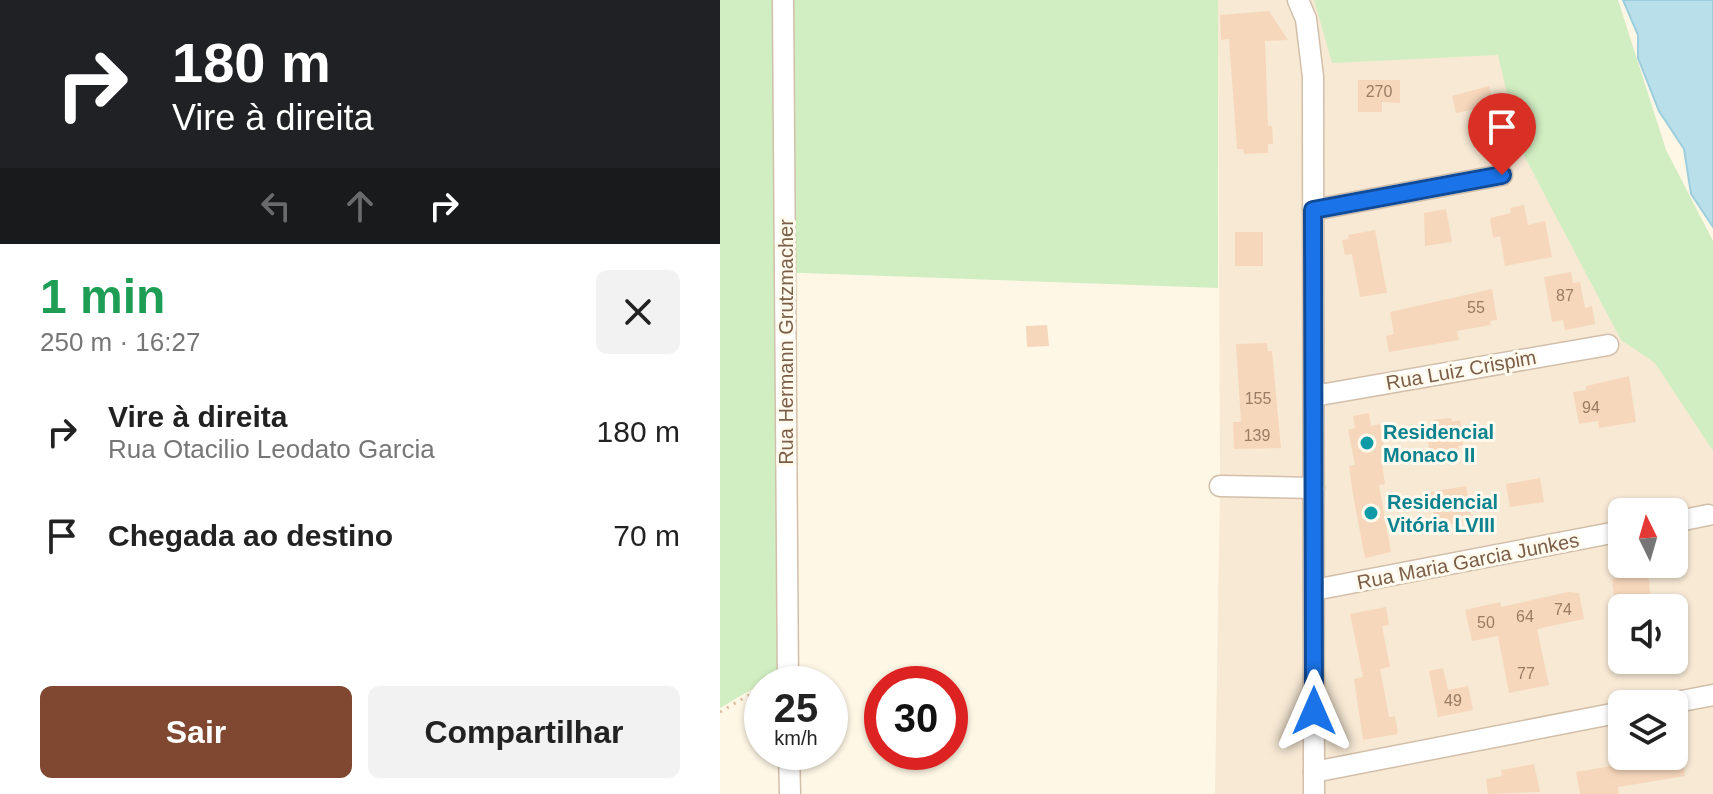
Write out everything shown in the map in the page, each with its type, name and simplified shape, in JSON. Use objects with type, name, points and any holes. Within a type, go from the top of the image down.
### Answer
[{"type":"street","name":"Rua Hermann Grutzmacher","points":[[783,0],[788,666]]},
{"type":"street","points":[[1298,0],[1311,47],[1314,794]]},
{"type":"street","points":[[1313,210],[1502,175]]},
{"type":"street","name":"Rua Luiz Crispim","points":[[1314,396],[1608,345]]},
{"type":"street","points":[[1220,486],[1314,488]]},
{"type":"street","points":[[1688,519],[1708,515]]},
{"type":"street","name":"Rua Maria Garcia Junkes","points":[[1314,590],[1608,534]]},
{"type":"street","points":[[1688,700],[1713,695]]},
{"type":"street","points":[[1314,772],[1608,715]]},
{"type":"street","points":[[789,770],[790,794]]},
{"type":"path","points":[[720,712],[749,695],[788,653]]},
{"type":"shaded area","points":[[1218,0],[1618,0],[1666,150],[1713,242],[1713,794],[1215,794],[1220,486]]},
{"type":"green space","points":[[720,0],[1218,0],[1218,288],[774,272],[788,653],[780,666],[744,666],[744,694],[720,708]]},
{"type":"green space","points":[[1314,0],[1618,0],[1666,150],[1713,241],[1713,451],[1655,363],[1621,340],[1520,148],[1498,55],[1332,63]]},
{"type":"water","points":[[1623,0],[1713,0],[1713,227],[1691,194],[1684,149],[1659,111],[1638,58],[1638,35]]},
{"type":"building","points":[[1269,11],[1288,40],[1265,41],[1268,126],[1272,126],[1273,144],[1268,144],[1268,153],[1244,154],[1243,149],[1237,149],[1229,39],[1221,40],[1220,15]]},
{"type":"building","points":[[1358,80],[1400,80],[1400,103],[1382,102],[1382,112],[1358,112]]},
{"type":"building","points":[[1489,86],[1494,105],[1456,113],[1452,96]]},
{"type":"building","points":[[1524,205],[1528,225],[1545,221],[1552,257],[1505,266],[1500,236],[1493,238],[1490,218],[1511,213],[1510,208]]},
{"type":"building","points":[[1446,209],[1452,242],[1425,246],[1424,213]]},
{"type":"building","points":[[1375,230],[1387,293],[1360,297],[1352,254],[1345,255],[1342,240],[1349,239],[1348,235]]},
{"type":"building","points":[[1235,232],[1263,232],[1263,266],[1235,266]]},
{"type":"building","points":[[1571,272],[1573,283],[1580,282],[1585,308],[1592,306],[1595,324],[1565,330],[1563,320],[1552,322],[1544,277]]},
{"type":"building","points":[[1492,289],[1497,320],[1490,321],[1491,325],[1457,331],[1459,340],[1389,352],[1386,336],[1394,334],[1390,312]]},
{"type":"building","points":[[1047,325],[1049,346],[1027,347],[1026,326]]},
{"type":"building","points":[[1267,343],[1268,351],[1272,351],[1281,448],[1234,449],[1233,422],[1241,422],[1236,344]]},
{"type":"building","points":[[1629,376],[1636,422],[1599,428],[1598,421],[1579,424],[1573,392]]},
{"type":"building","points":[[1369,413],[1371,426],[1380,424],[1386,457],[1381,458],[1385,484],[1379,485],[1391,552],[1365,558],[1349,466],[1355,465],[1348,430],[1355,428],[1353,416]]},
{"type":"building","points":[[1451,418],[1452,422],[1460,420],[1463,445],[1458,446],[1459,452],[1430,456],[1426,426],[1434,425],[1433,420]]},
{"type":"building","points":[[1540,478],[1544,502],[1510,507],[1506,484]]},
{"type":"building","points":[[1466,486],[1472,520],[1436,527],[1430,492]]},
{"type":"building","points":[[1648,578],[1650,594],[1614,594],[1612,579]]},
{"type":"building","points":[[1568,592],[1579,593],[1584,619],[1537,629],[1549,685],[1509,693],[1498,636],[1472,641],[1465,610],[1500,602],[1501,607]]},
{"type":"building","points":[[1386,607],[1389,625],[1382,626],[1390,667],[1380,669],[1389,717],[1395,716],[1398,734],[1363,740],[1354,679],[1363,677],[1350,614]]},
{"type":"building","points":[[1443,668],[1448,690],[1468,686],[1473,710],[1438,717],[1429,671]]},
{"type":"building","points":[[1534,764],[1540,792],[1488,794],[1486,779],[1502,776],[1501,770]]},
{"type":"building","points":[[1608,767],[1608,770],[1684,770],[1685,776],[1618,787],[1619,794],[1580,794],[1576,772]]},
{"type":"place","name":"Residencial Monaco II","points":[[1367,443]]},
{"type":"place","name":"Residencial Vitória LVIII","points":[[1371,513]]},
{"type":"route","points":[[1314,711],[1313,210],[1502,175]]}]
